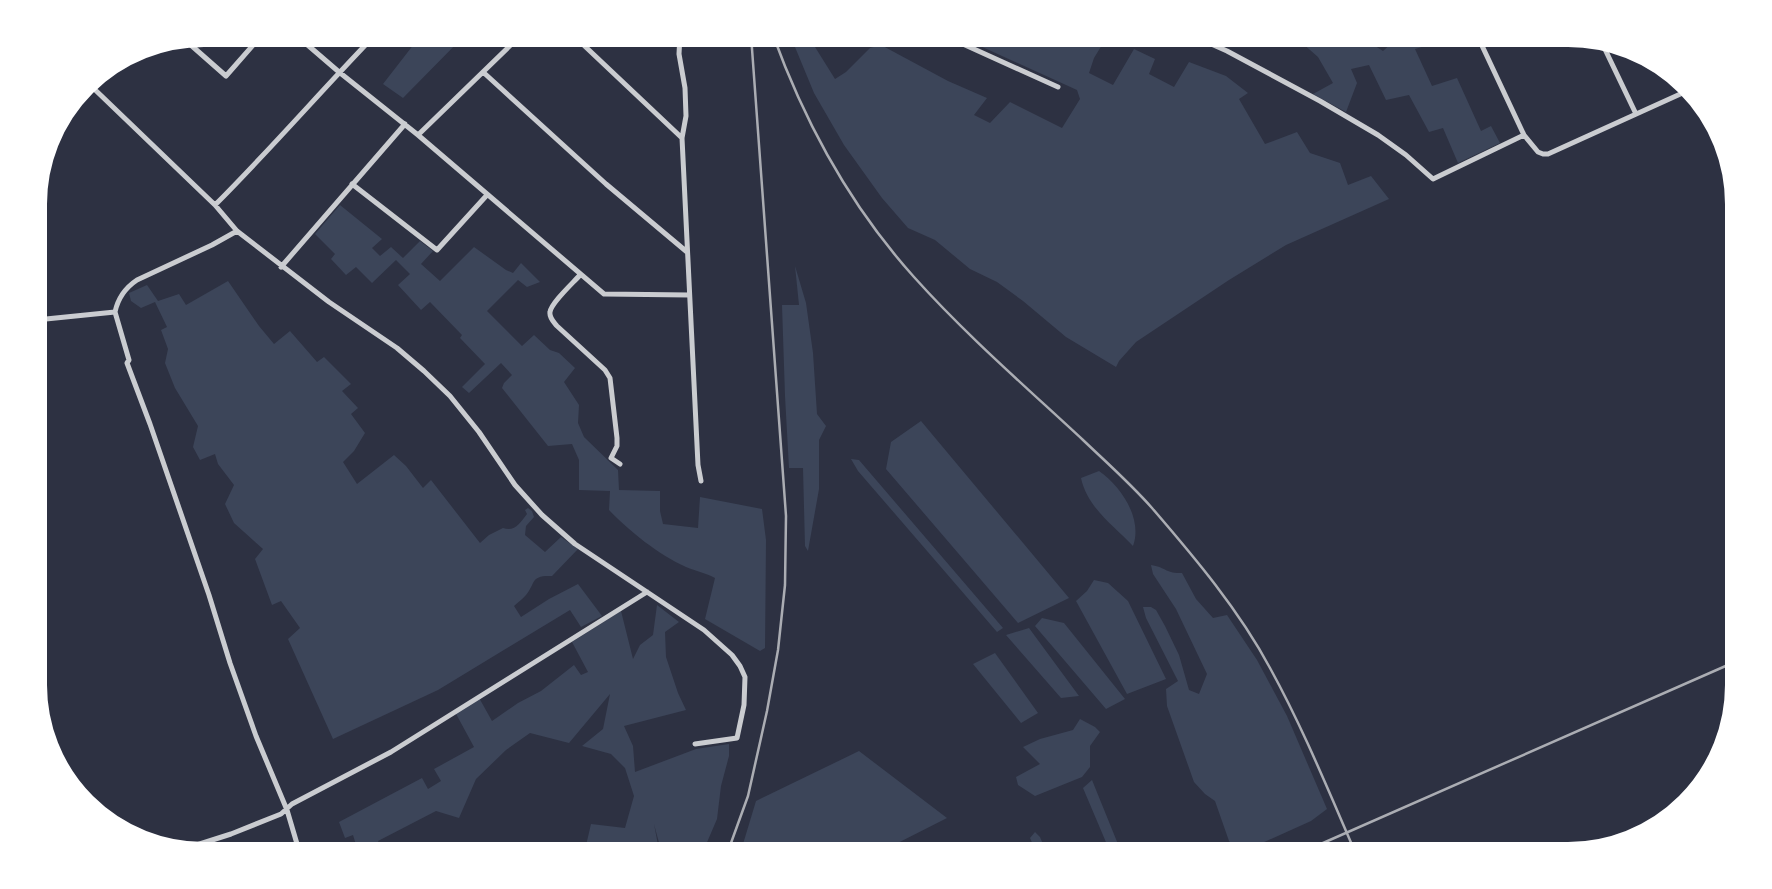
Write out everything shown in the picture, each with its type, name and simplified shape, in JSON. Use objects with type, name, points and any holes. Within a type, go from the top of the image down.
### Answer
[{"type":"street","points":[[190,45],[226,76],[254,44]]},
{"type":"street","points":[[306,44],[405,124],[604,294],[689,295]]},
{"type":"street","points":[[215,205],[252,168],[366,44]]},
{"type":"street","points":[[418,135],[512,44]]},
{"type":"street","points":[[582,44],[682,138]]},
{"type":"street","points":[[680,44],[679,54],[685,88],[686,116],[682,138],[698,465],[701,481]]},
{"type":"street","points":[[963,44],[1058,87]]},
{"type":"street","points":[[1211,44],[1286,83],[1378,135],[1406,155],[1432,180],[1524,135]]},
{"type":"street","points":[[1481,44],[1524,135],[1538,152],[1543,154],[1548,154],[1683,93]]},
{"type":"street","points":[[1604,48],[1636,114]]},
{"type":"street","points":[[484,72],[606,184],[687,252]]},
{"type":"street","points":[[93,89],[215,205],[237,231],[329,302],[397,348],[424,371],[450,396],[479,432],[515,485],[542,515],[575,544],[704,630],[732,654],[745,677],[744,705],[737,738],[695,744]]},
{"type":"street","points":[[282,267],[405,124]]},
{"type":"street","points":[[352,184],[437,250],[487,195]]},
{"type":"street","points":[[237,231],[212,245],[137,280],[128,286],[121,295],[115,312],[129,360],[127,363],[209,595],[230,663],[256,736],[286,810],[297,845]]},
{"type":"street","points":[[580,275],[554,304],[550,311],[550,318],[601,365],[610,378],[617,438],[617,446],[611,458],[620,464]]},
{"type":"street","points":[[44,319],[115,312]]},
{"type":"street","points":[[197,845],[239,831],[281,814],[292,804],[390,752],[647,592]]},
{"type":"shaded area","points":[[414,44],[456,44],[403,98],[383,84]]},
{"type":"shaded area","points":[[794,44],[812,44],[835,79],[846,72],[870,48],[881,45],[948,81],[987,98],[974,115],[990,123],[1010,102],[1062,128],[1080,99],[1077,90],[976,44],[1103,44],[1094,58],[1089,73],[1113,85],[1134,49],[1155,59],[1149,74],[1174,87],[1189,62],[1226,76],[1248,93],[1239,99],[1265,144],[1297,132],[1310,153],[1340,163],[1348,185],[1371,176],[1389,199],[1286,245],[1229,280],[1136,342],[1116,367],[1066,337],[1023,301],[997,282],[970,269],[935,240],[908,228],[882,198],[844,145],[814,93]]},
{"type":"shaded area","points":[[1303,44],[1372,44],[1383,51],[1391,44],[1432,44],[1415,49],[1432,86],[1457,78],[1481,131],[1491,126],[1500,143],[1458,163],[1443,128],[1429,132],[1409,95],[1386,100],[1369,65],[1351,69],[1357,83],[1346,112],[1313,94],[1333,83],[1318,57]]},
{"type":"shaded area","points":[[340,205],[382,239],[372,248],[380,256],[391,247],[403,258],[420,241],[433,251],[421,264],[440,281],[474,247],[513,273],[521,263],[540,282],[527,287],[518,280],[487,311],[522,346],[534,335],[550,350],[559,353],[575,368],[564,382],[579,405],[578,423],[584,437],[618,470],[619,490],[660,491],[660,511],[663,524],[698,528],[700,497],[762,509],[766,540],[765,648],[760,651],[705,619],[715,578],[676,562],[635,534],[609,510],[610,491],[579,490],[579,460],[572,444],[548,446],[502,388],[512,375],[501,363],[469,393],[462,387],[485,364],[460,338],[462,335],[430,302],[421,310],[398,285],[410,274],[396,260],[372,283],[356,267],[346,275],[331,259],[335,254],[315,234]]},
{"type":"shaded area","points":[[795,266],[806,303],[813,353],[817,414],[826,426],[819,440],[819,489],[808,551],[805,546],[803,468],[789,468],[785,396],[782,305],[799,305]]},
{"type":"shaded area","points":[[228,281],[274,344],[290,331],[317,362],[324,357],[351,384],[342,391],[358,408],[351,414],[365,433],[354,451],[343,462],[357,484],[394,455],[406,466],[423,488],[431,480],[480,543],[489,535],[503,528],[511,529],[517,526],[527,514],[525,510],[528,508],[532,511],[534,517],[526,526],[525,535],[545,552],[561,537],[578,549],[552,576],[540,577],[534,581],[526,595],[514,606],[521,617],[549,599],[578,584],[602,616],[581,627],[570,610],[438,690],[333,739],[288,639],[300,628],[281,601],[272,605],[255,559],[263,549],[234,523],[225,504],[234,485],[218,464],[215,454],[200,460],[193,447],[198,426],[175,388],[165,363],[168,349],[161,330],[167,327],[155,302],[141,308],[131,301],[129,293],[147,285],[158,301],[179,294],[186,305]]},
{"type":"shaded area","points":[[921,421],[1069,598],[1018,623],[886,469],[891,442]]},
{"type":"shaded area","points":[[851,459],[859,460],[1003,628],[997,632],[858,471]]},
{"type":"shaded area","points":[[1099,471],[1115,485],[1128,504],[1135,525],[1133,546],[1095,507],[1084,488],[1081,478]]},
{"type":"shaded area","points":[[1151,565],[1182,573],[1196,599],[1213,618],[1227,615],[1257,660],[1287,716],[1327,809],[1311,821],[1258,845],[1233,845],[1229,841],[1215,801],[1205,794],[1194,782],[1167,706],[1166,689],[1178,681],[1146,618],[1143,607],[1151,607],[1156,610],[1165,626],[1179,655],[1189,690],[1199,694],[1207,674],[1176,609],[1153,574]]},
{"type":"shaded area","points":[[1094,580],[1108,583],[1128,601],[1166,679],[1127,694],[1076,601],[1087,591]]},
{"type":"shaded area","points":[[657,605],[679,622],[665,632],[666,657],[686,710],[624,726],[633,746],[635,772],[696,749],[729,744],[729,756],[721,786],[717,819],[706,845],[660,845],[654,824],[658,845],[586,845],[591,824],[625,828],[634,796],[625,768],[611,754],[582,746],[603,729],[610,694],[569,743],[530,733],[506,750],[476,779],[459,818],[436,811],[378,841],[380,845],[356,845],[353,835],[345,838],[339,822],[422,778],[428,789],[441,781],[434,769],[474,747],[455,712],[478,696],[492,721],[518,703],[541,691],[574,665],[581,675],[588,672],[572,642],[621,611],[633,659],[640,645],[653,635]]},
{"type":"shaded area","points":[[1042,618],[1064,623],[1125,699],[1106,709],[1035,626]]},
{"type":"shaded area","points":[[1029,628],[1079,696],[1061,698],[1006,635]]},
{"type":"shaded area","points":[[995,653],[1038,713],[1021,723],[973,664]]},
{"type":"shaded area","points":[[1080,719],[1100,732],[1090,746],[1090,767],[1082,777],[1035,796],[1018,785],[1016,777],[1040,764],[1023,747],[1040,739],[1073,730]]},
{"type":"shaded area","points":[[859,751],[947,818],[894,845],[743,845],[756,801]]},
{"type":"shaded area","points":[[1092,780],[1118,845],[1107,845],[1083,788]]},
{"type":"shaded area","points":[[1035,832],[1040,837],[1043,845],[1033,845],[1030,838]]},
{"type":"railway","points":[[730,845],[748,796],[767,711],[778,650],[785,585],[786,516],[752,44]]},
{"type":"railway","points":[[777,44],[800,100],[832,163],[850,193],[891,250],[954,319],[1136,490],[1216,585],[1245,626],[1282,691],[1352,845]]},
{"type":"railway","points":[[1318,845],[1728,665]]}]
